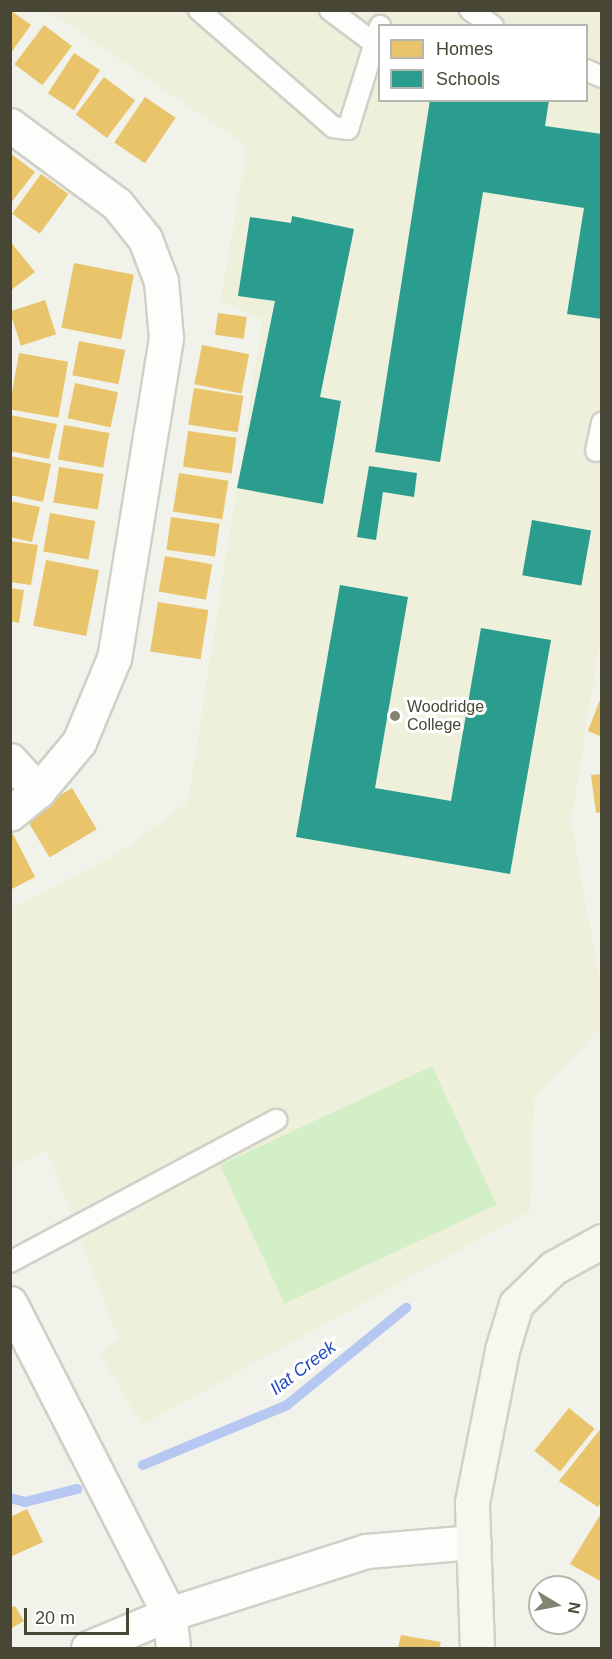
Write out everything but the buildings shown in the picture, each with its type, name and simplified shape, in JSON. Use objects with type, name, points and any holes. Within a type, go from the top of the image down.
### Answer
[{"type":"street","points":[[10,125],[117,204],[145,239],[161,281],[166,338],[114,658],[79,742],[38,791],[10,814]]},
{"type":"street","points":[[10,760],[38,791]]},
{"type":"street","points":[[477,1648],[472,1502],[502,1350],[516,1304],[553,1268],[602,1240]]},
{"type":"street","points":[[10,1303],[169,1614],[173,1648]]},
{"type":"street","points":[[88,1648],[169,1614],[366,1551],[474,1542]]},
{"type":"lane","points":[[199,10],[333,127],[348,129],[378,31],[330,10]]},
{"type":"lane","points":[[470,10],[490,24]]},
{"type":"lane","points":[[588,71],[602,77]]},
{"type":"lane","points":[[596,450],[602,423]]},
{"type":"lane","points":[[10,1262],[276,1120]]},
{"type":"shaded area","name":"Woodridge College","points":[[49,11],[601,11],[602,630],[571,821],[601,989],[601,1027],[534,1099],[530,1211],[142,1425],[99,1353],[118,1339],[47,1151],[11,1166],[11,909],[117,854],[188,802],[263,319],[221,301],[247,146]]},
{"type":"green space","points":[[432,1066],[497,1205],[285,1304],[220,1165]]},
{"type":"waterway","name":"Ilat Creek","points":[[143,1465],[287,1405],[406,1308]]},
{"type":"waterway","name":"Ilat Creek","points":[[10,1498],[25,1502],[77,1489]]},
{"type":"place","name":"Woodridge College","points":[[395,716]]}]
